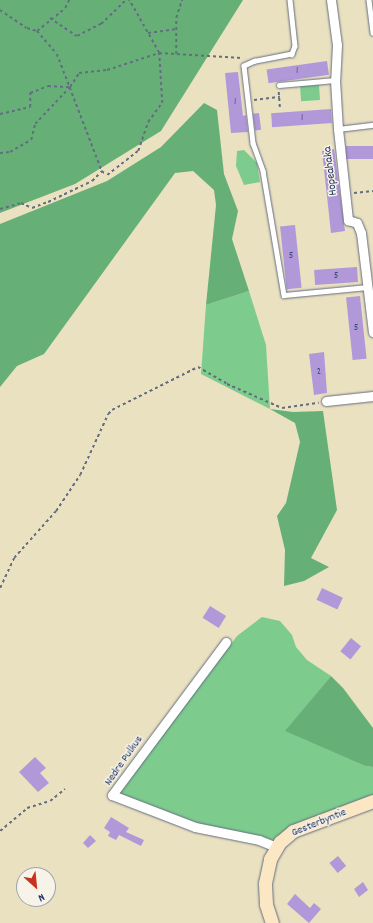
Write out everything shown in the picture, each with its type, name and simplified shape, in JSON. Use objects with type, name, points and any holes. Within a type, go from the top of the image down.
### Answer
[{"type":"street","name":"Hopeahaka","points":[[331,0],[337,46],[335,80],[338,129],[348,220],[357,223],[361,233],[373,332]]},
{"type":"street","points":[[326,401],[373,396]]},
{"type":"street","name":"Nedre Pulkus","points":[[226,642],[112,795],[195,827],[259,840],[276,847]]},
{"type":"street","name":"Gesterbyntie","points":[[276,847],[293,831],[373,801]]},
{"type":"street","points":[[272,923],[266,904],[265,884],[276,847]]},
{"type":"lane","points":[[290,0],[293,50],[288,56],[255,61],[244,66],[253,143],[263,171],[274,225],[284,295],[368,287]]},
{"type":"lane","points":[[369,0],[373,33]]},
{"type":"lane","points":[[279,85],[335,80]]},
{"type":"lane","points":[[338,129],[373,125]]},
{"type":"path","points":[[37,31],[50,18],[65,8],[68,0]]},
{"type":"path","points":[[0,10],[27,28],[37,31],[57,54],[102,171],[107,175],[138,150],[148,122],[162,103],[160,53],[127,0],[101,24],[77,36],[50,18]]},
{"type":"path","points":[[176,54],[176,18],[182,0]]},
{"type":"path","points":[[148,33],[175,29]]},
{"type":"path","points":[[0,153],[10,152],[31,140],[35,124],[70,87],[79,74],[107,70],[160,53],[242,58]]},
{"type":"path","points":[[279,85],[280,108]]},
{"type":"path","points":[[0,114],[30,107],[30,93],[48,86],[70,87]]},
{"type":"path","points":[[248,100],[280,98]]},
{"type":"path","points":[[0,210],[21,203],[32,208],[48,202],[92,181],[102,171]]},
{"type":"path","points":[[346,194],[373,191]]},
{"type":"path","points":[[0,588],[14,558],[56,511],[80,475],[112,410],[198,366],[227,384],[282,408],[326,401]]},
{"type":"path","points":[[0,831],[27,808],[50,802],[65,789]]},
{"type":"green space","points":[[0,0],[243,0],[161,131],[75,184],[0,213]]},
{"type":"green space","points":[[319,85],[320,100],[301,101],[300,86]]},
{"type":"green space","points":[[204,103],[217,110],[224,174],[238,211],[232,239],[249,291],[206,305],[216,205],[214,190],[193,171],[175,173],[44,354],[17,366],[0,387],[0,224],[107,181],[161,147]]},
{"type":"green space","points":[[244,150],[257,163],[260,182],[244,185],[236,166],[237,151]]},
{"type":"green space","points":[[249,291],[266,345],[270,409],[201,374],[206,305]]},
{"type":"green space","points":[[270,409],[293,412],[323,411],[337,510],[311,558],[329,567],[304,581],[284,586],[285,550],[277,516],[286,503],[300,442],[295,423]]},
{"type":"green space","points":[[262,617],[280,621],[292,635],[296,647],[307,660],[331,676],[286,731],[365,766],[373,767],[373,795],[302,823],[273,840],[203,825],[119,793],[237,636]]},
{"type":"green space","points":[[331,676],[343,688],[373,728],[373,767],[365,766],[285,731]]},
{"type":"building","points":[[327,61],[329,75],[269,83],[267,69]]},
{"type":"building","points":[[238,72],[243,116],[246,115],[248,132],[231,133],[225,73]]},
{"type":"building","points":[[331,109],[332,123],[272,127],[271,113]]},
{"type":"building","points":[[259,113],[261,130],[255,131],[253,114]]},
{"type":"building","points":[[346,146],[373,146],[373,159],[346,159]]},
{"type":"building","points":[[334,149],[345,231],[331,233],[322,151]]},
{"type":"building","points":[[295,225],[302,288],[287,289],[280,227]]},
{"type":"building","points":[[357,267],[358,282],[315,285],[314,270]]},
{"type":"building","points":[[360,296],[367,359],[353,360],[346,297]]},
{"type":"building","points":[[324,352],[327,393],[314,395],[309,354]]},
{"type":"building","points":[[322,588],[343,598],[337,610],[317,600]]},
{"type":"building","points":[[210,606],[226,616],[219,628],[203,618]]},
{"type":"building","points":[[351,638],[361,646],[350,659],[340,651]]},
{"type":"building","points":[[35,757],[46,768],[40,773],[49,783],[38,792],[19,772]]},
{"type":"building","points":[[111,817],[129,828],[126,832],[144,840],[141,846],[119,835],[116,840],[108,836],[110,832],[104,828]]},
{"type":"building","points":[[90,835],[96,841],[88,848],[83,843]]},
{"type":"building","points":[[338,856],[346,866],[338,873],[329,863]]},
{"type":"building","points":[[363,882],[368,890],[359,897],[354,889]]},
{"type":"building","points":[[295,894],[310,908],[314,903],[321,909],[309,923],[287,904]]}]
